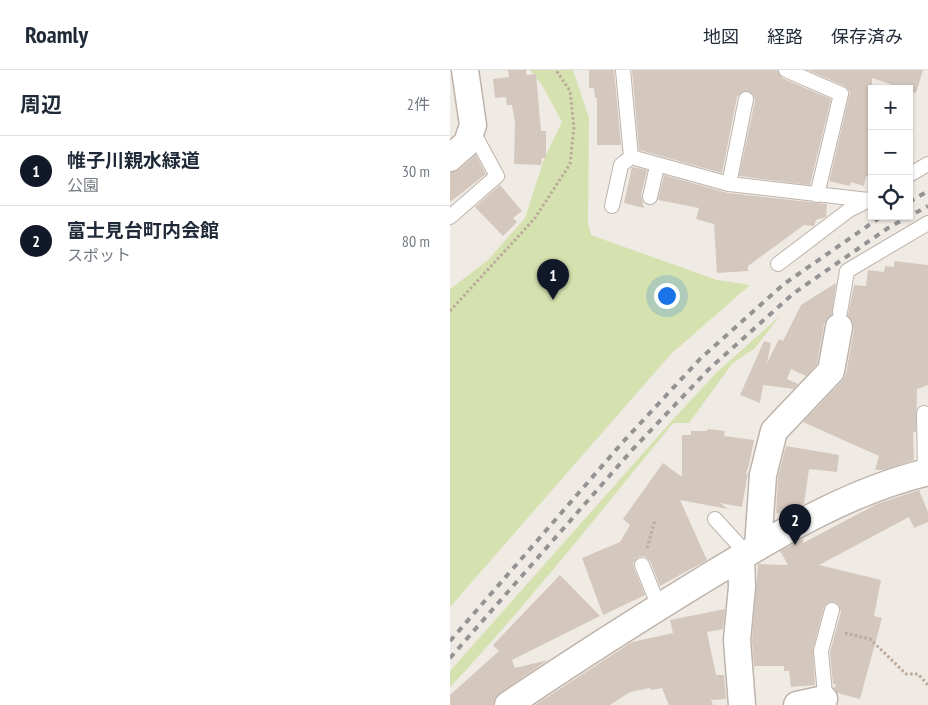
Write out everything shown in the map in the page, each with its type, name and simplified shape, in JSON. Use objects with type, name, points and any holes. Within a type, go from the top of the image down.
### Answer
[{"type":"street","points":[[450,158],[467,143],[472,129],[460,73]]},
{"type":"street","points":[[742,705],[738,640],[742,587],[763,476],[774,430],[831,371],[840,320]]},
{"type":"street","points":[[508,705],[748,552],[832,507],[862,494],[927,472]]},
{"type":"street","points":[[797,705],[826,702]]},
{"type":"lane","points":[[623,70],[632,157]]},
{"type":"lane","points":[[786,70],[841,94],[817,195]]},
{"type":"lane","points":[[729,184],[746,99]]},
{"type":"lane","points":[[450,217],[497,176],[472,129]]},
{"type":"lane","points":[[632,157],[657,166],[729,184],[817,195],[868,199]]},
{"type":"lane","points":[[612,206],[621,165],[632,157]]},
{"type":"lane","points":[[913,173],[928,164]]},
{"type":"lane","points":[[650,197],[657,166]]},
{"type":"lane","points":[[778,264],[849,210],[868,200]]},
{"type":"lane","points":[[840,320],[847,271],[928,223]]},
{"type":"lane","points":[[924,413],[927,472]]},
{"type":"lane","points":[[715,519],[748,552]]},
{"type":"lane","points":[[642,565],[659,607]]},
{"type":"lane","points":[[826,702],[821,651],[832,610]]},
{"type":"path","points":[[450,310],[535,218],[570,164],[574,126],[570,91],[556,70]]},
{"type":"path","points":[[642,565],[656,520]]},
{"type":"path","points":[[827,629],[870,638],[906,674],[918,674],[928,685]]},
{"type":"green space","points":[[530,70],[573,70],[589,118],[588,224],[591,235],[717,280],[750,285],[671,354],[450,607],[450,289],[488,260],[525,218],[544,159],[562,122],[542,85]]},
{"type":"green space","points":[[780,316],[755,348],[732,364],[689,423],[673,423],[536,590],[450,687],[450,671],[677,415],[717,372]]},
{"type":"building","points":[[508,70],[526,70],[526,75],[536,74],[541,131],[546,131],[546,158],[542,158],[541,165],[514,164],[515,123],[512,105],[507,105],[506,97],[495,98],[493,79],[509,77]]},
{"type":"building","points":[[589,70],[614,70],[621,145],[597,145],[597,98],[595,98],[594,88],[589,88]]},
{"type":"building","points":[[632,70],[777,70],[782,78],[831,99],[810,185],[739,176],[755,101],[754,96],[748,91],[743,91],[737,97],[722,173],[639,150]]},
{"type":"building","points":[[808,70],[923,70],[916,93],[913,92],[913,85],[893,85],[872,78],[872,85],[868,85],[868,177],[866,176],[864,186],[851,182],[850,186],[829,181],[850,92],[844,86]]},
{"type":"building","points":[[476,155],[486,174],[450,202],[450,173],[460,169]]},
{"type":"building","points":[[632,167],[647,170],[641,195],[644,208],[624,203]]},
{"type":"building","points":[[664,175],[728,193],[827,204],[826,217],[816,220],[814,226],[804,225],[748,266],[748,271],[717,273],[714,224],[696,219],[699,208],[658,200]]},
{"type":"building","points":[[500,185],[522,211],[513,218],[517,222],[503,236],[475,207]]},
{"type":"building","points":[[894,261],[928,265],[928,385],[917,389],[916,432],[913,432],[914,460],[883,470],[875,470],[879,456],[803,422],[842,381],[846,374],[854,330],[853,322],[848,315],[854,285],[866,286],[868,270],[884,272],[885,266],[894,267]]},
{"type":"building","points":[[836,283],[832,314],[824,324],[817,364],[806,376],[791,369],[787,379],[798,384],[794,389],[763,385],[760,403],[740,395],[764,341],[771,343],[767,363],[779,339],[783,341],[801,305]]},
{"type":"building","points":[[708,429],[725,431],[724,436],[754,440],[745,475],[748,472],[742,507],[720,503],[728,509],[680,500],[707,560],[660,586],[650,561],[644,556],[638,557],[633,563],[645,595],[603,615],[582,558],[620,542],[630,525],[623,519],[663,463],[682,477],[682,435],[691,435],[691,431],[707,431]]},
{"type":"building","points":[[786,446],[839,455],[837,472],[809,469],[804,504],[786,513],[776,513],[778,477]]},
{"type":"building","points":[[919,490],[928,512],[928,522],[914,528],[909,517],[819,565],[881,580],[874,616],[882,618],[860,699],[837,693],[834,688],[836,684],[833,684],[830,652],[841,612],[838,604],[835,602],[829,602],[824,607],[813,649],[815,685],[791,687],[789,671],[784,671],[784,666],[754,666],[752,640],[758,564],[788,565],[780,551],[803,539],[803,543],[877,504]]},
{"type":"building","points":[[560,575],[600,616],[512,660],[515,668],[548,660],[500,693],[495,698],[493,705],[450,705],[450,695],[499,651],[493,645]]},
{"type":"building","points":[[725,609],[723,629],[707,632],[716,675],[724,675],[726,699],[711,700],[713,705],[669,705],[662,688],[651,690],[650,688],[630,692],[610,705],[535,705],[632,642],[673,633],[670,620]]},
{"type":"railway","points":[[913,200],[928,191]]},
{"type":"railway","points":[[450,658],[633,449],[709,369],[794,293],[888,228],[928,206]]},
{"type":"railway","points":[[450,641],[622,443],[700,359],[784,284],[876,220]]},
{"type":"place","name":"帷子川親水緑道","points":[[553,300]]},
{"type":"place","name":"富士見台町内会館","points":[[795,545]]}]
